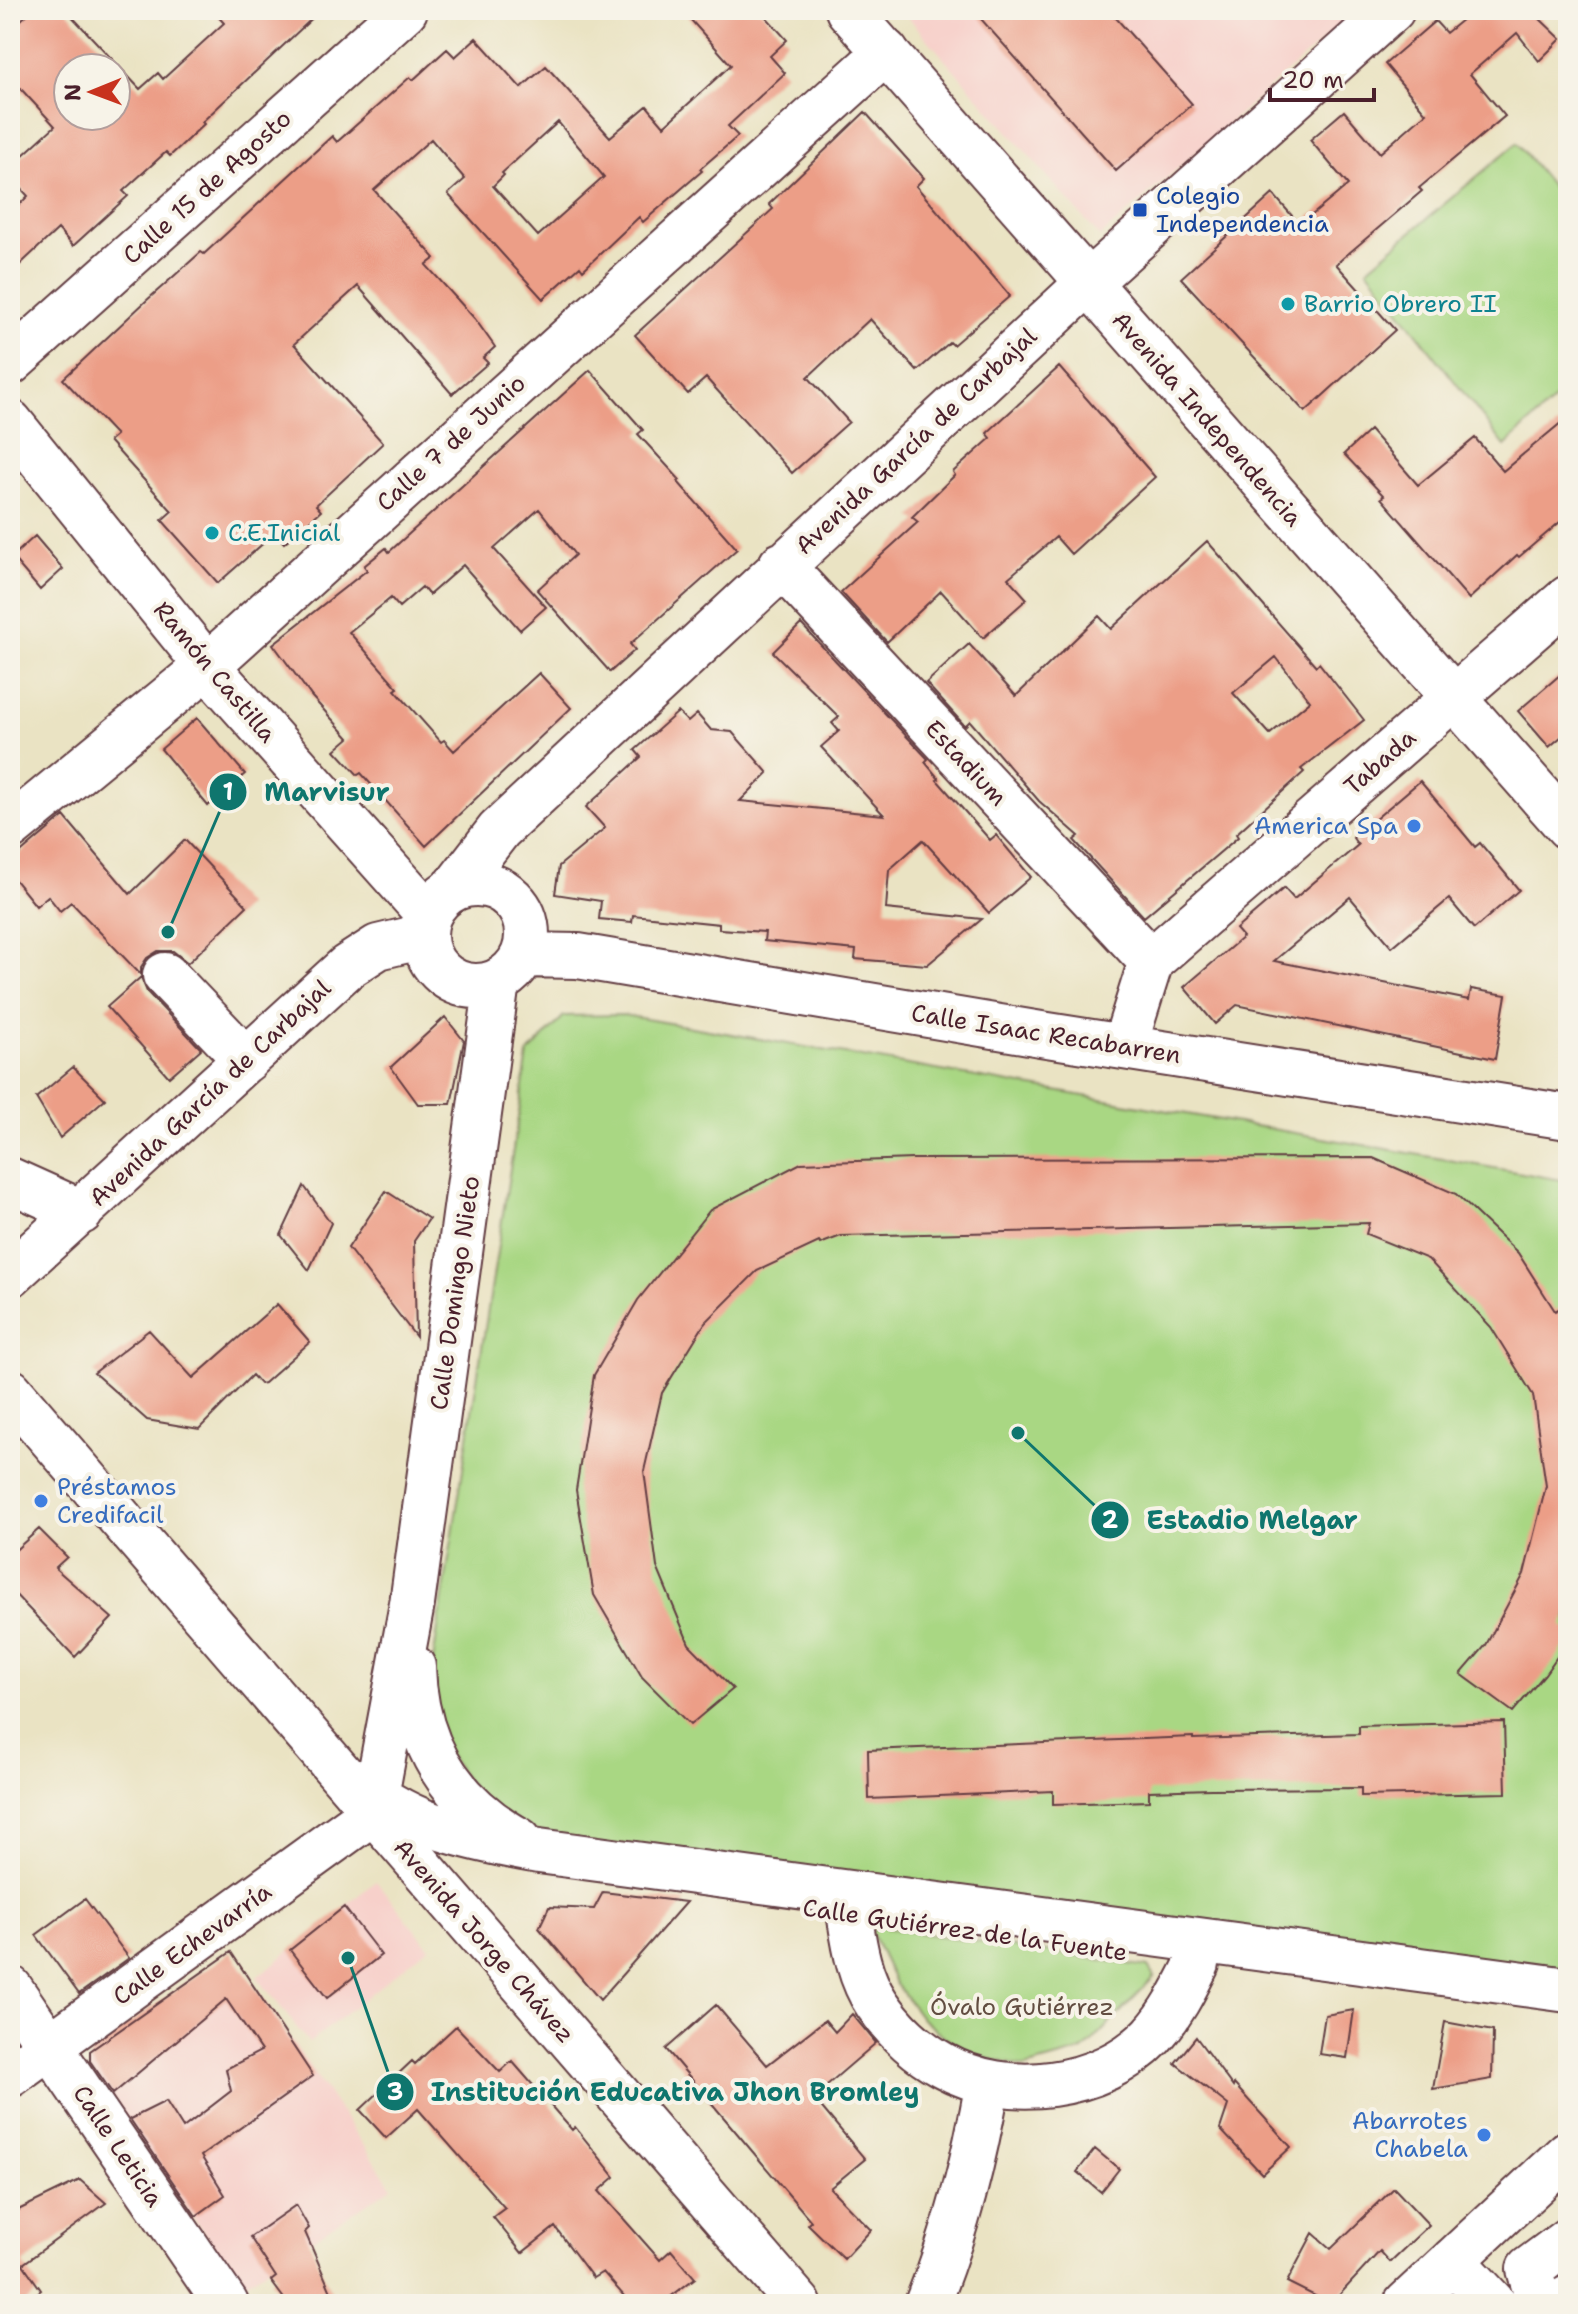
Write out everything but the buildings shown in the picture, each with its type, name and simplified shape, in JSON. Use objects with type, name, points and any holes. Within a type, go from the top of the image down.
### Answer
[{"type":"street","name":"Calle 15 de Agosto","points":[[10,363],[405,10]]},
{"type":"street","name":"Avenida Independencia","points":[[848,10],[1568,827]]},
{"type":"street","name":"Avenida García de Carbajal","points":[[10,1275],[347,967],[436,912],[499,830],[1088,283],[1392,10]]},
{"type":"street","name":"Calle 7 de Junio","points":[[10,828],[207,666],[886,52]]},
{"type":"street","name":"Ramón Castilla","points":[[10,422],[207,666],[436,912]]},
{"type":"street","name":"Estadium","points":[[781,565],[1151,961]]},
{"type":"street","name":"Tabada","points":[[1151,961],[1568,598]]},
{"type":"street","points":[[475,883],[495,887],[512,898],[523,915],[527,935],[510,969],[478,987],[457,984],[440,973],[428,956],[436,912],[475,883]]},
{"type":"street","name":"Calle Isaac Recabarren","points":[[510,969],[578,956],[1568,1117]]},
{"type":"street","points":[[1124,1047],[1151,961]]},
{"type":"street","name":"Calle Domingo Nieto","points":[[375,1805],[412,1604],[510,969]]},
{"type":"street","points":[[165,975],[246,1060]]},
{"type":"street","points":[[17,1192],[81,1212]]},
{"type":"street","name":"Avenida Jorge Chávez","points":[[10,1391],[329,1758],[375,1805],[799,2304]]},
{"type":"street","name":"Calle Domingo Nieto","points":[[412,1604],[414,1689],[424,1736],[445,1774],[474,1811],[539,1851]]},
{"type":"street","name":"Avenida Jorge Chávez","points":[[375,1805],[468,1838],[539,1851]]},
{"type":"street","name":"Calle Gutiérrez de la Fuente","points":[[375,1805],[440,1847],[503,1865],[1197,1964],[1568,2011]]},
{"type":"street","name":"Calle Echevarría","points":[[10,2075],[375,1805]]},
{"type":"street","name":"Calle Gutiérrez de la Fuente","points":[[539,1851],[1568,1990]]},
{"type":"street","points":[[849,1912],[856,1959],[875,2002],[905,2039],[944,2066],[988,2082],[1032,2086],[1075,2080],[1115,2064],[1150,2037],[1178,2003],[1197,1964]]},
{"type":"street","name":"Calle Leticia","points":[[10,1988],[226,2304]]},
{"type":"street","points":[[927,2304],[950,2247],[975,2158],[988,2082]]},
{"type":"street","points":[[1489,2299],[1504,2262],[1564,2178]]},
{"type":"street","points":[[1406,2304],[1504,2262],[1568,2240]]},
{"type":"street","points":[[1559,2304],[1568,2298]]},
{"type":"shaded area","points":[[902,10],[1357,10],[1100,237]]},
{"type":"shaded area","points":[[376,1881],[429,1947],[309,2043],[257,1977]]},
{"type":"shaded area","points":[[231,1952],[392,2187],[241,2286],[89,2070],[90,2051]]},
{"type":"green space","points":[[1517,143],[1568,207],[1568,387],[1505,446],[1367,269]]},
{"type":"green space","points":[[623,1015],[1568,1181],[1568,1977],[554,1841],[483,1804],[443,1747],[429,1686],[528,1054],[564,1016]]},
{"type":"green space","name":"Óvalo Gutiérrez","points":[[880,1927],[1148,1967],[1154,1977],[1083,2051],[1025,2067],[967,2054],[922,2019],[895,1983],[871,1932]]},
{"type":"place","name":"Colegio Independencia","points":[[1140,210]]},
{"type":"place","name":"Barrio Obrero II","points":[[1288,304]]},
{"type":"place","name":"C.E.Inicial","points":[[212,533]]},
{"type":"place","name":"America Spa","points":[[1414,826]]},
{"type":"place","name":"Marvisur","points":[[168,932]]},
{"type":"place","name":"Estadio Melgar","points":[[1018,1433]]},
{"type":"place","name":"Préstamos Credifacil","points":[[41,1501]]},
{"type":"place","name":"Institución Educativa Jhon Bromley","points":[[348,1958]]},
{"type":"place","name":"Abarrotes Chabela","points":[[1484,2135]]}]
